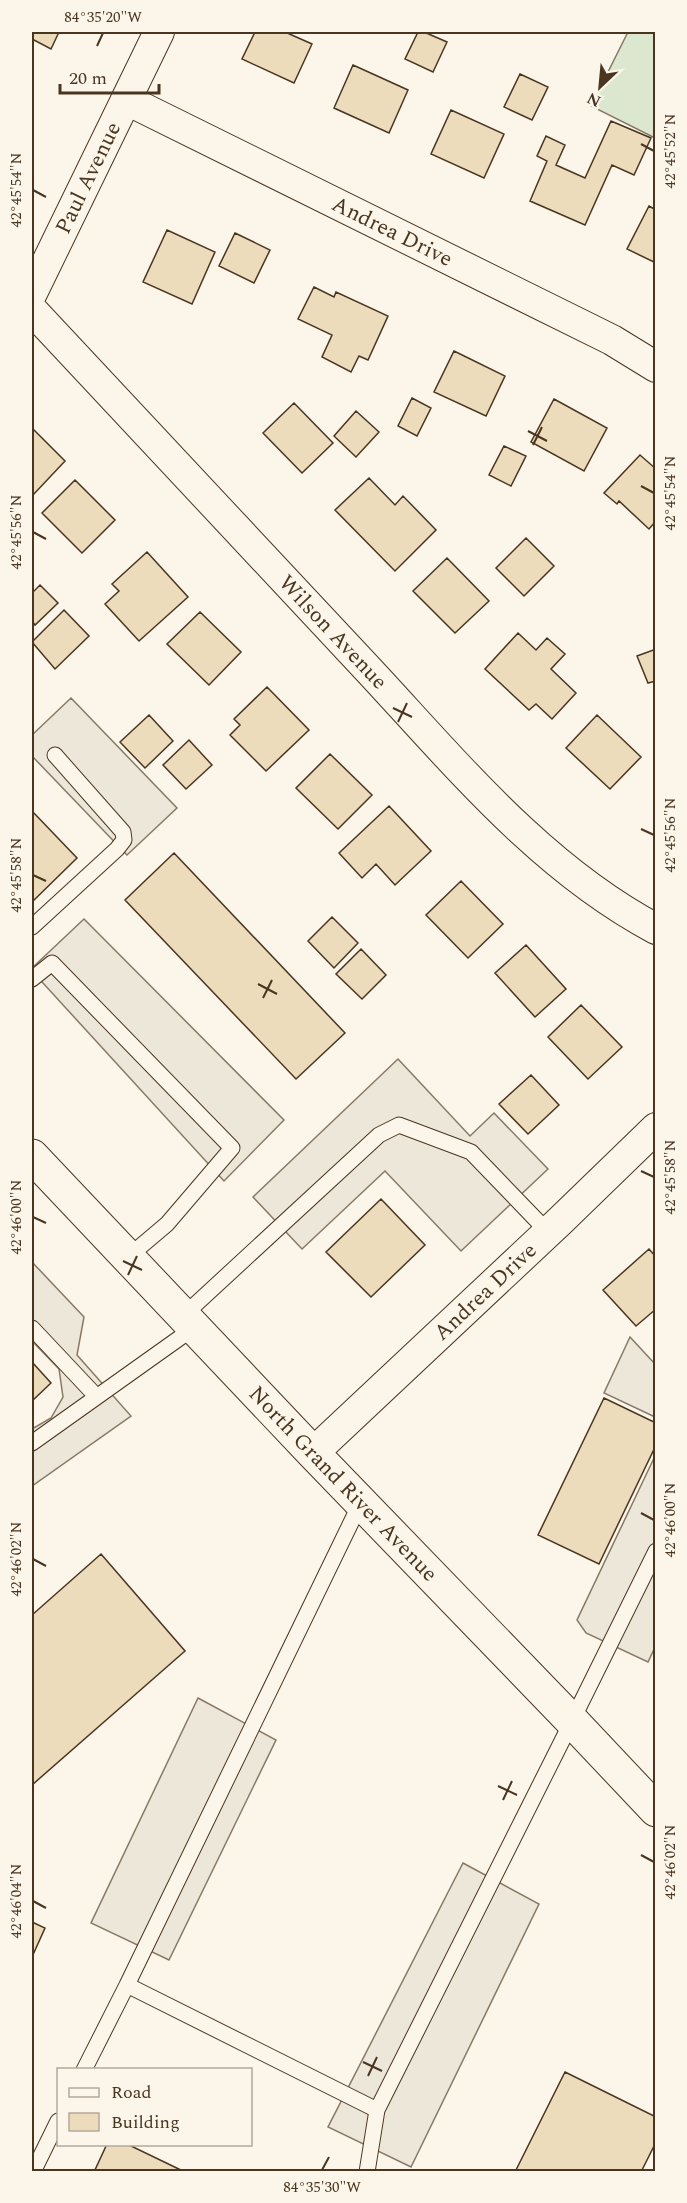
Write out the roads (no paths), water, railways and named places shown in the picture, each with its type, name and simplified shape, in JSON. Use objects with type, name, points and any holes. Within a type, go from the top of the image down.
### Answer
[{"type":"main road","name":"North Grand River Avenue","points":[[32,1156],[656,1810]]},
{"type":"street","name":"Paul Avenue","points":[[32,293],[159,32]]},
{"type":"street","name":"Andrea Drive","points":[[127,100],[612,340],[656,367]]},
{"type":"street","name":"Wilson Avenue","points":[[32,310],[477,786],[568,872],[625,913],[656,929]]},
{"type":"street","name":"Andrea Drive","points":[[313,1453],[656,1128]]},
{"type":"lane","points":[[32,927],[124,840],[123,832],[55,755]]},
{"type":"lane","points":[[32,979],[52,963],[232,1148],[167,1224],[128,1257]]},
{"type":"lane","points":[[32,1443],[96,1396],[189,1321],[379,1135],[399,1125],[471,1152],[548,1232]]},
{"type":"lane","points":[[32,1328],[96,1396]]},
{"type":"lane","points":[[85,2068],[128,1984],[361,1502]]},
{"type":"lane","points":[[367,2172],[377,2110],[656,1551]]},
{"type":"lane","points":[[128,1984],[377,2110]]},
{"type":"lane","points":[[33,2172],[57,2123]]}]
